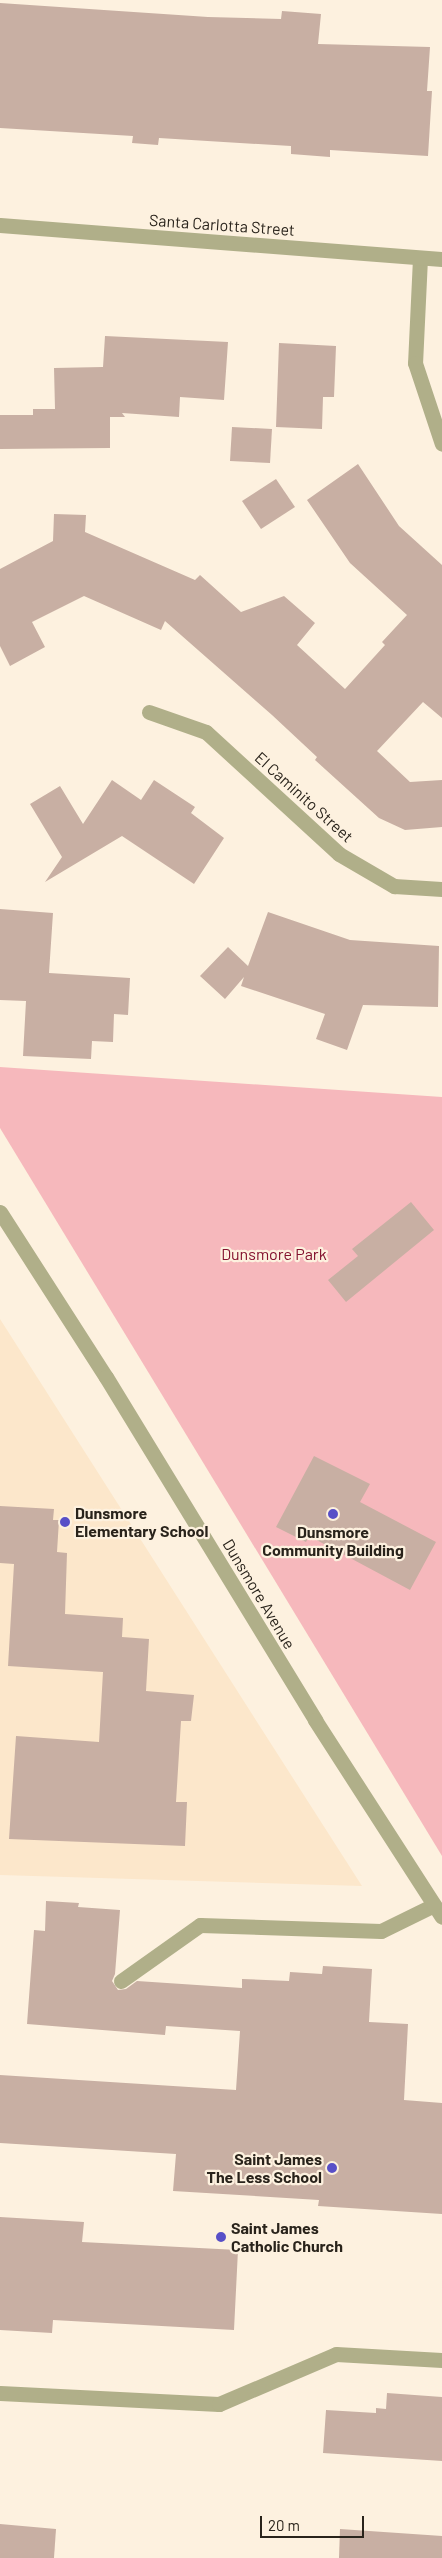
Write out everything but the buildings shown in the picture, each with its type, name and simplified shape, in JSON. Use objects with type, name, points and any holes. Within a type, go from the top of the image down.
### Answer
[{"type":"street","name":"Santa Carlotta Street","points":[[0,225],[442,259]]},
{"type":"street","points":[[420,258],[415,363],[442,444]]},
{"type":"street","name":"El Caminito Street","points":[[149,712],[206,732],[339,854],[394,886],[442,889]]},
{"type":"street","name":"Dunsmore Avenue","points":[[0,1212],[106,1377],[314,1720],[438,1911]]},
{"type":"street","points":[[121,1981],[200,1925],[381,1931],[438,1911]]},
{"type":"street","points":[[0,2393],[219,2404],[336,2354],[442,2360]]},
{"type":"shaded area","name":"Dunsmore Elementary School","points":[[0,1319],[259,1725],[362,1886],[0,1875]]},
{"type":"green space","name":"Dunsmore Park","points":[[0,1067],[442,1097],[442,1856],[0,1128]]},
{"type":"place","name":"Dunsmore Community Building","points":[[333,1514]]},
{"type":"place","name":"Dunsmore Elementary School","points":[[65,1522]]},
{"type":"place","name":"Saint James The Less School","points":[[332,2168]]},
{"type":"place","name":"Saint James Catholic Church","points":[[221,2237]]}]
